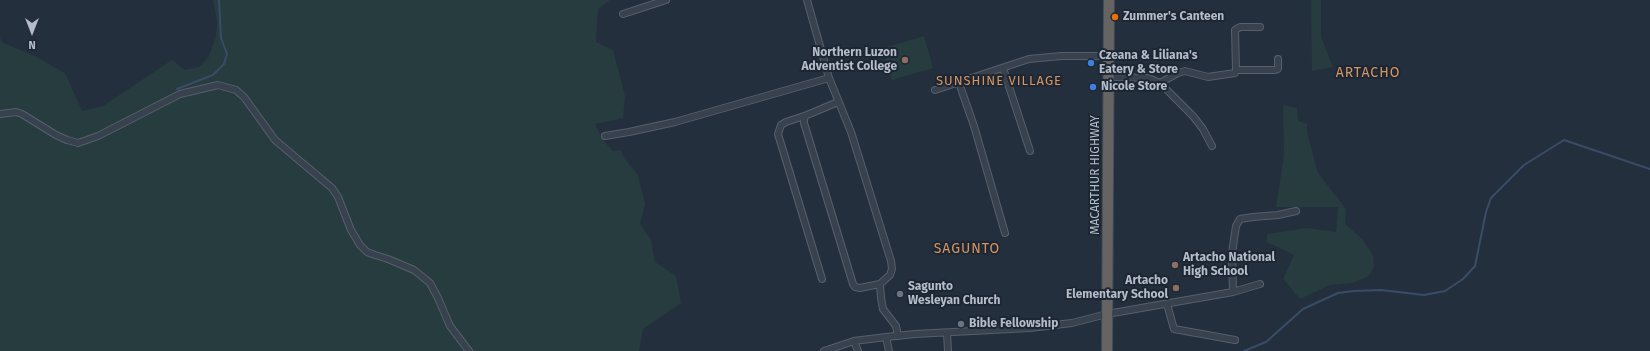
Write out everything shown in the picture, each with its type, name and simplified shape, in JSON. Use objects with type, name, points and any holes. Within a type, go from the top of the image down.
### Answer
[{"type":"highway","name":"MACARTHUR HIGHWAY","points":[[1107,351],[1110,77],[1109,0]]},
{"type":"street","points":[[623,14],[666,0]]},
{"type":"street","points":[[807,0],[829,78],[853,139],[891,261],[892,272],[880,284],[860,288],[855,287],[853,284],[804,123],[804,118],[807,116]]},
{"type":"street","points":[[1236,70],[1235,30],[1240,27],[1260,27]]},
{"type":"street","points":[[934,90],[960,83],[1023,60],[1061,56],[1110,56]]},
{"type":"street","points":[[1160,83],[1178,73],[1185,72],[1208,77],[1228,75],[1234,73],[1236,70],[1276,70],[1278,69],[1278,59]]},
{"type":"street","points":[[1003,68],[1030,151]]},
{"type":"street","points":[[1110,77],[1148,78],[1160,83],[1193,116],[1203,129],[1212,146]]},
{"type":"street","points":[[605,136],[675,122],[829,78]]},
{"type":"street","points":[[960,83],[1005,233]]},
{"type":"street","points":[[0,114],[16,112],[22,114],[56,136],[78,143],[98,136],[180,94],[218,85],[236,90],[244,97],[275,140],[332,188],[338,197],[351,230],[360,245],[367,252],[414,270],[430,283],[450,326],[469,351]]},
{"type":"street","points":[[822,279],[778,134],[781,125],[786,122],[807,116],[838,102]]},
{"type":"street","points":[[1233,292],[1232,252],[1236,226],[1240,219],[1247,217],[1278,215],[1296,211]]},
{"type":"street","points":[[880,284],[883,309],[896,326],[898,336]]},
{"type":"street","points":[[824,351],[854,341],[886,337],[1030,328],[1072,323],[1107,314],[1233,292],[1260,284]]},
{"type":"street","points":[[1167,304],[1174,329],[1235,340]]},
{"type":"street","points":[[947,333],[948,351]]},
{"type":"street","points":[[886,337],[889,351]]},
{"type":"street","points":[[854,341],[858,351]]},
{"type":"green space","points":[[213,0],[610,0],[598,9],[596,42],[613,50],[625,96],[623,118],[595,124],[603,140],[613,151],[621,150],[624,158],[638,175],[645,204],[640,224],[651,240],[655,262],[676,276],[681,303],[643,329],[639,351],[0,351],[0,38],[3,43],[33,55],[65,73],[82,111],[103,106],[172,60],[185,70],[199,67],[208,58],[216,37],[217,21]]},
{"type":"green space","points":[[1311,0],[1321,0],[1321,37],[1333,67],[1312,71]]},
{"type":"green space","points":[[924,36],[933,68],[892,80],[883,48]]},
{"type":"green space","points":[[1283,105],[1297,108],[1298,121],[1307,124],[1307,132],[1318,173],[1346,209],[1345,224],[1362,239],[1373,255],[1374,266],[1369,276],[1352,283],[1330,285],[1300,299],[1283,279],[1294,255],[1267,242],[1267,234],[1307,228],[1336,232],[1338,207],[1276,207],[1284,155]]},
{"type":"waterway","points":[[177,89],[213,75],[224,64],[227,54],[221,38],[219,0]]},
{"type":"waterway","points":[[1244,351],[1266,342],[1303,309],[1338,293],[1381,290],[1424,295],[1445,291],[1463,279],[1475,266],[1486,212],[1491,198],[1524,165],[1564,140],[1650,169]]},
{"type":"place","name":"Zummer's Canteen","points":[[1115,17]]},
{"type":"place","name":"Northern Luzon Adventist College","points":[[905,60]]},
{"type":"place","name":"Czeana & Liliana's Eatery & Store","points":[[1091,63]]},
{"type":"place","name":"Nicole Store","points":[[1093,87]]},
{"type":"place","name":"Artacho National High School","points":[[1175,265]]},
{"type":"place","name":"Artacho Elementary School","points":[[1176,288]]},
{"type":"place","name":"Sagunto Wesleyan Church","points":[[900,294]]},
{"type":"place","name":"Bible Fellowship","points":[[961,324]]},
{"type":"district","name":"ARTACHO","points":[[1368,73]]},
{"type":"district","name":"SUNSHINE VILLAGE","points":[[999,81]]},
{"type":"district","name":"SAGUNTO","points":[[967,249]]}]
